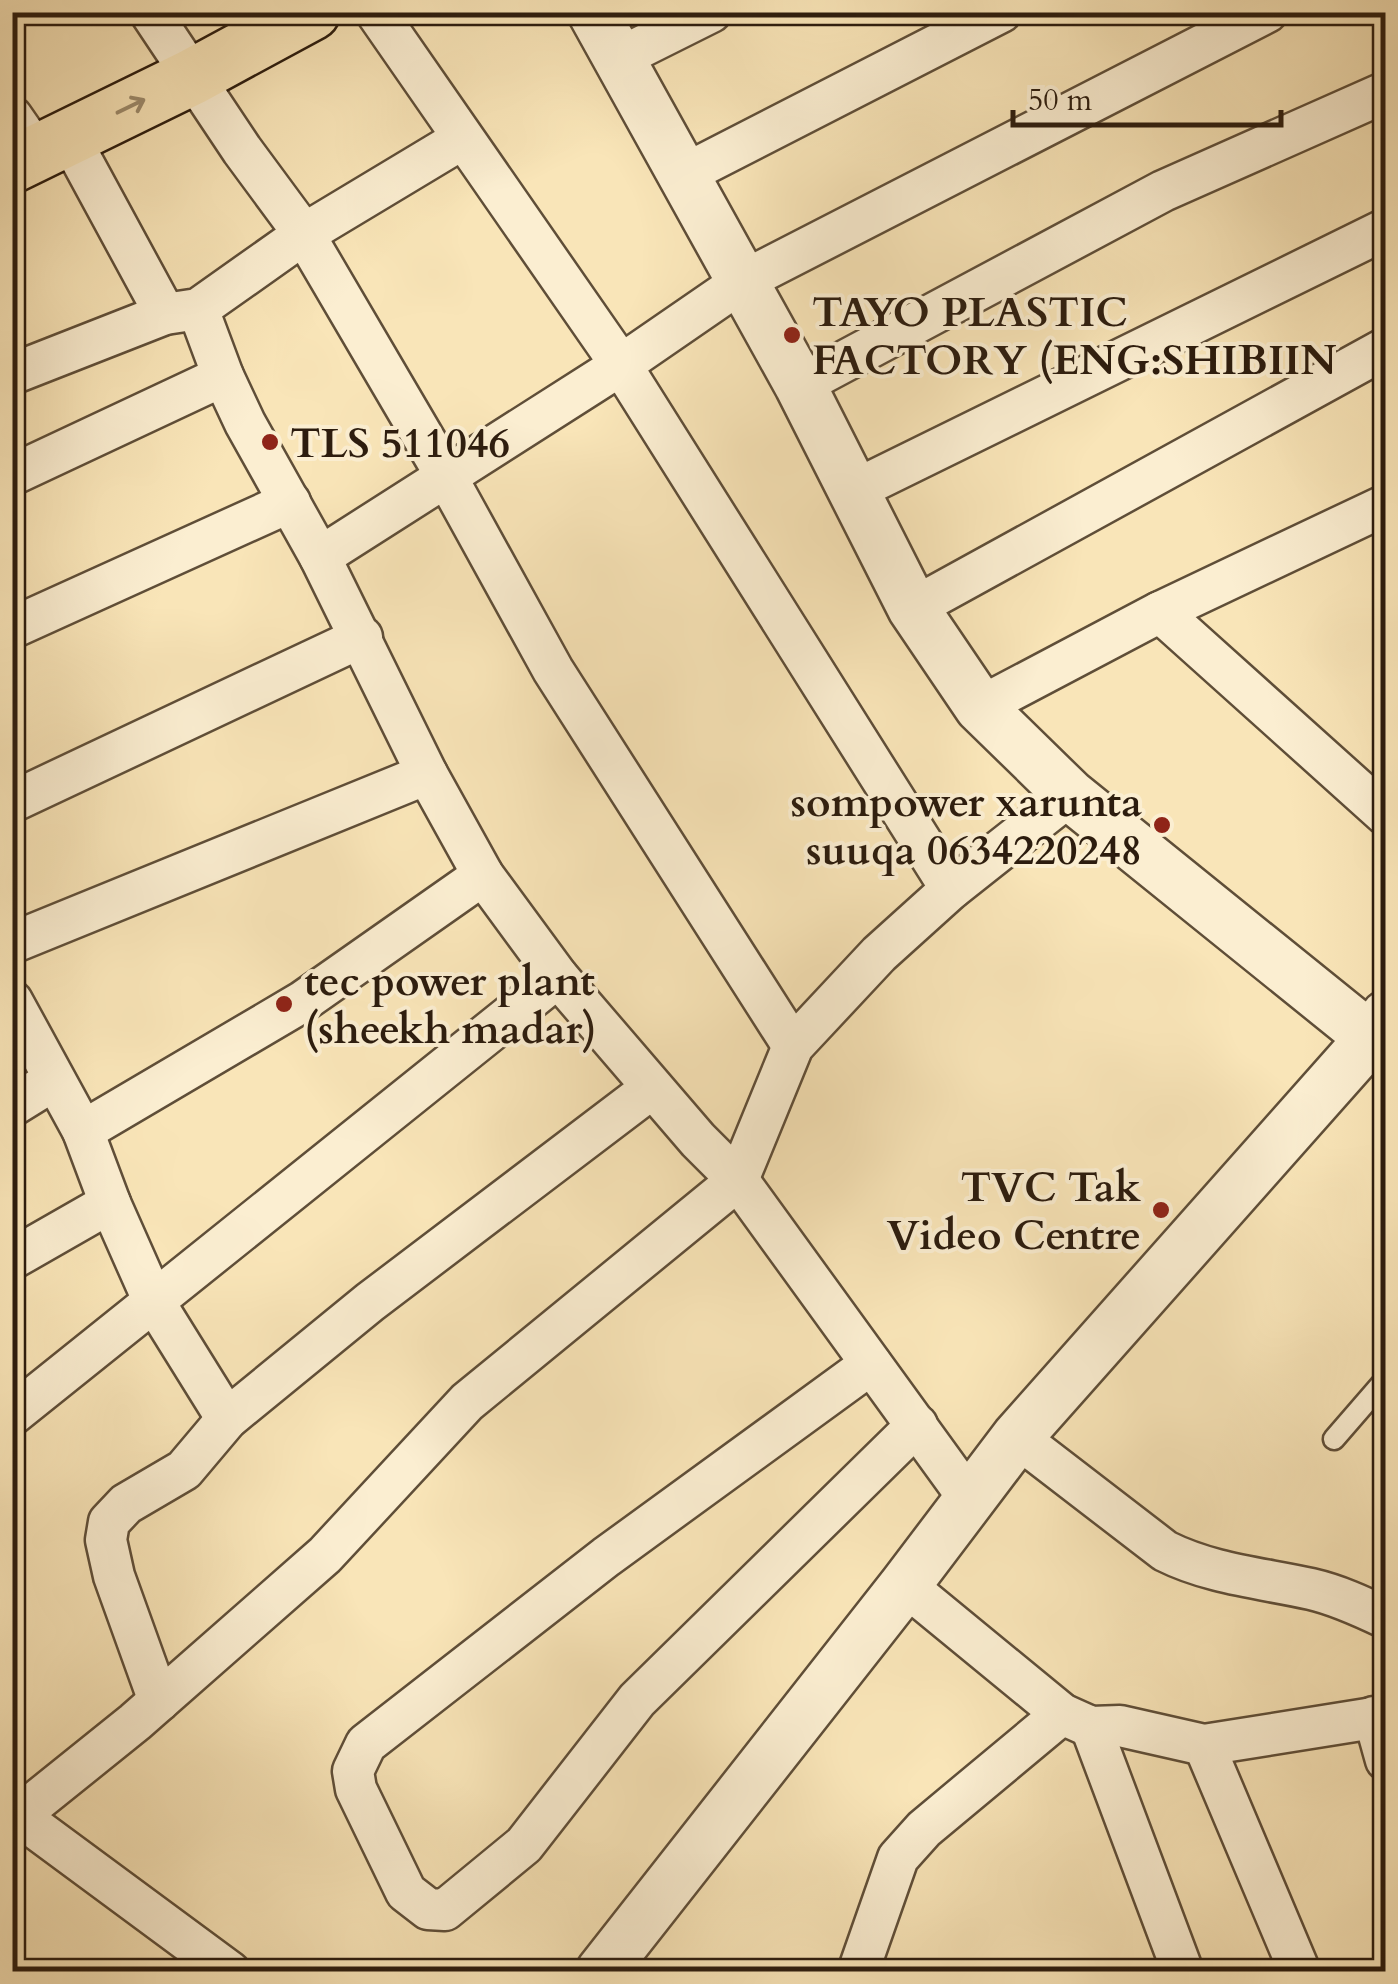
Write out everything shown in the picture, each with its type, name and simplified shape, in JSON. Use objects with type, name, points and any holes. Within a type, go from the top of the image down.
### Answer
[{"type":"main road","points":[[33,143],[192,77],[312,12]]},
{"type":"street","points":[[150,12],[304,234],[446,476],[553,670],[794,1046]]},
{"type":"street","points":[[376,12],[620,365],[950,888]]},
{"type":"street","points":[[594,12],[800,385],[913,608],[980,706],[1070,796],[1381,1035],[1017,1437],[905,1586],[600,1972]]},
{"type":"street","points":[[619,58],[711,12]]},
{"type":"street","points":[[685,174],[1001,12]]},
{"type":"street","points":[[320,557],[620,365],[743,281],[1267,12]]},
{"type":"street","points":[[800,385],[1163,191],[1386,92]]},
{"type":"street","points":[[12,374],[182,311],[462,139]]},
{"type":"street","points":[[33,143],[182,311],[223,376],[483,876],[558,978],[652,1088],[738,1180],[970,1500]]},
{"type":"street","points":[[853,491],[1386,228]]},
{"type":"street","points":[[913,608],[1386,348]]},
{"type":"street","points":[[12,475],[223,376]]},
{"type":"street","points":[[12,628],[290,502]]},
{"type":"street","points":[[980,706],[1160,612],[1383,511]]},
{"type":"street","points":[[1160,612],[1386,815]]},
{"type":"street","points":[[12,802],[362,637]]},
{"type":"street","points":[[12,943],[427,774]]},
{"type":"street","points":[[230,1972],[14,1816],[158,1701],[324,1555],[467,1402],[738,1180],[794,1046],[854,978],[950,888],[1070,796]]},
{"type":"street","points":[[83,1131],[302,1002],[483,876]]},
{"type":"street","points":[[12,1415],[558,978]]},
{"type":"street","points":[[12,1001],[83,1131],[153,1300],[227,1419]]},
{"type":"street","points":[[12,1106],[54,1080]]},
{"type":"street","points":[[158,1701],[114,1576],[106,1530],[109,1522],[126,1504],[184,1470],[227,1419],[370,1302],[652,1088]]},
{"type":"street","points":[[12,1260],[110,1203]]},
{"type":"street","points":[[870,1364],[606,1557],[366,1744],[354,1771],[356,1789],[406,1892],[428,1910],[445,1910],[524,1845],[636,1700],[917,1425]]},
{"type":"street","points":[[1017,1437],[1165,1551],[1192,1564],[1353,1602],[1386,1618]]},
{"type":"street","points":[[905,1586],[1077,1720],[1184,1972]]},
{"type":"street","points":[[858,1972],[898,1858],[924,1829],[1077,1720],[1204,1745],[1380,1717],[1386,1760]]},
{"type":"street","points":[[1204,1745],[1300,1972]]},
{"type":"lane","points":[[1334,1439],[1386,1380]]},
{"type":"place","name":"TAYO PLASTIC FACTORY (ENG:SHIBIIN","points":[[792,335]]},
{"type":"place","name":"TLS 511046","points":[[270,442]]},
{"type":"place","name":"sompower xarunta suuqa 0634220248","points":[[1162,825]]},
{"type":"place","name":"tec power plant (sheekh madar)","points":[[284,1004]]},
{"type":"place","name":"TVC Tak Video Centre","points":[[1161,1210]]}]
